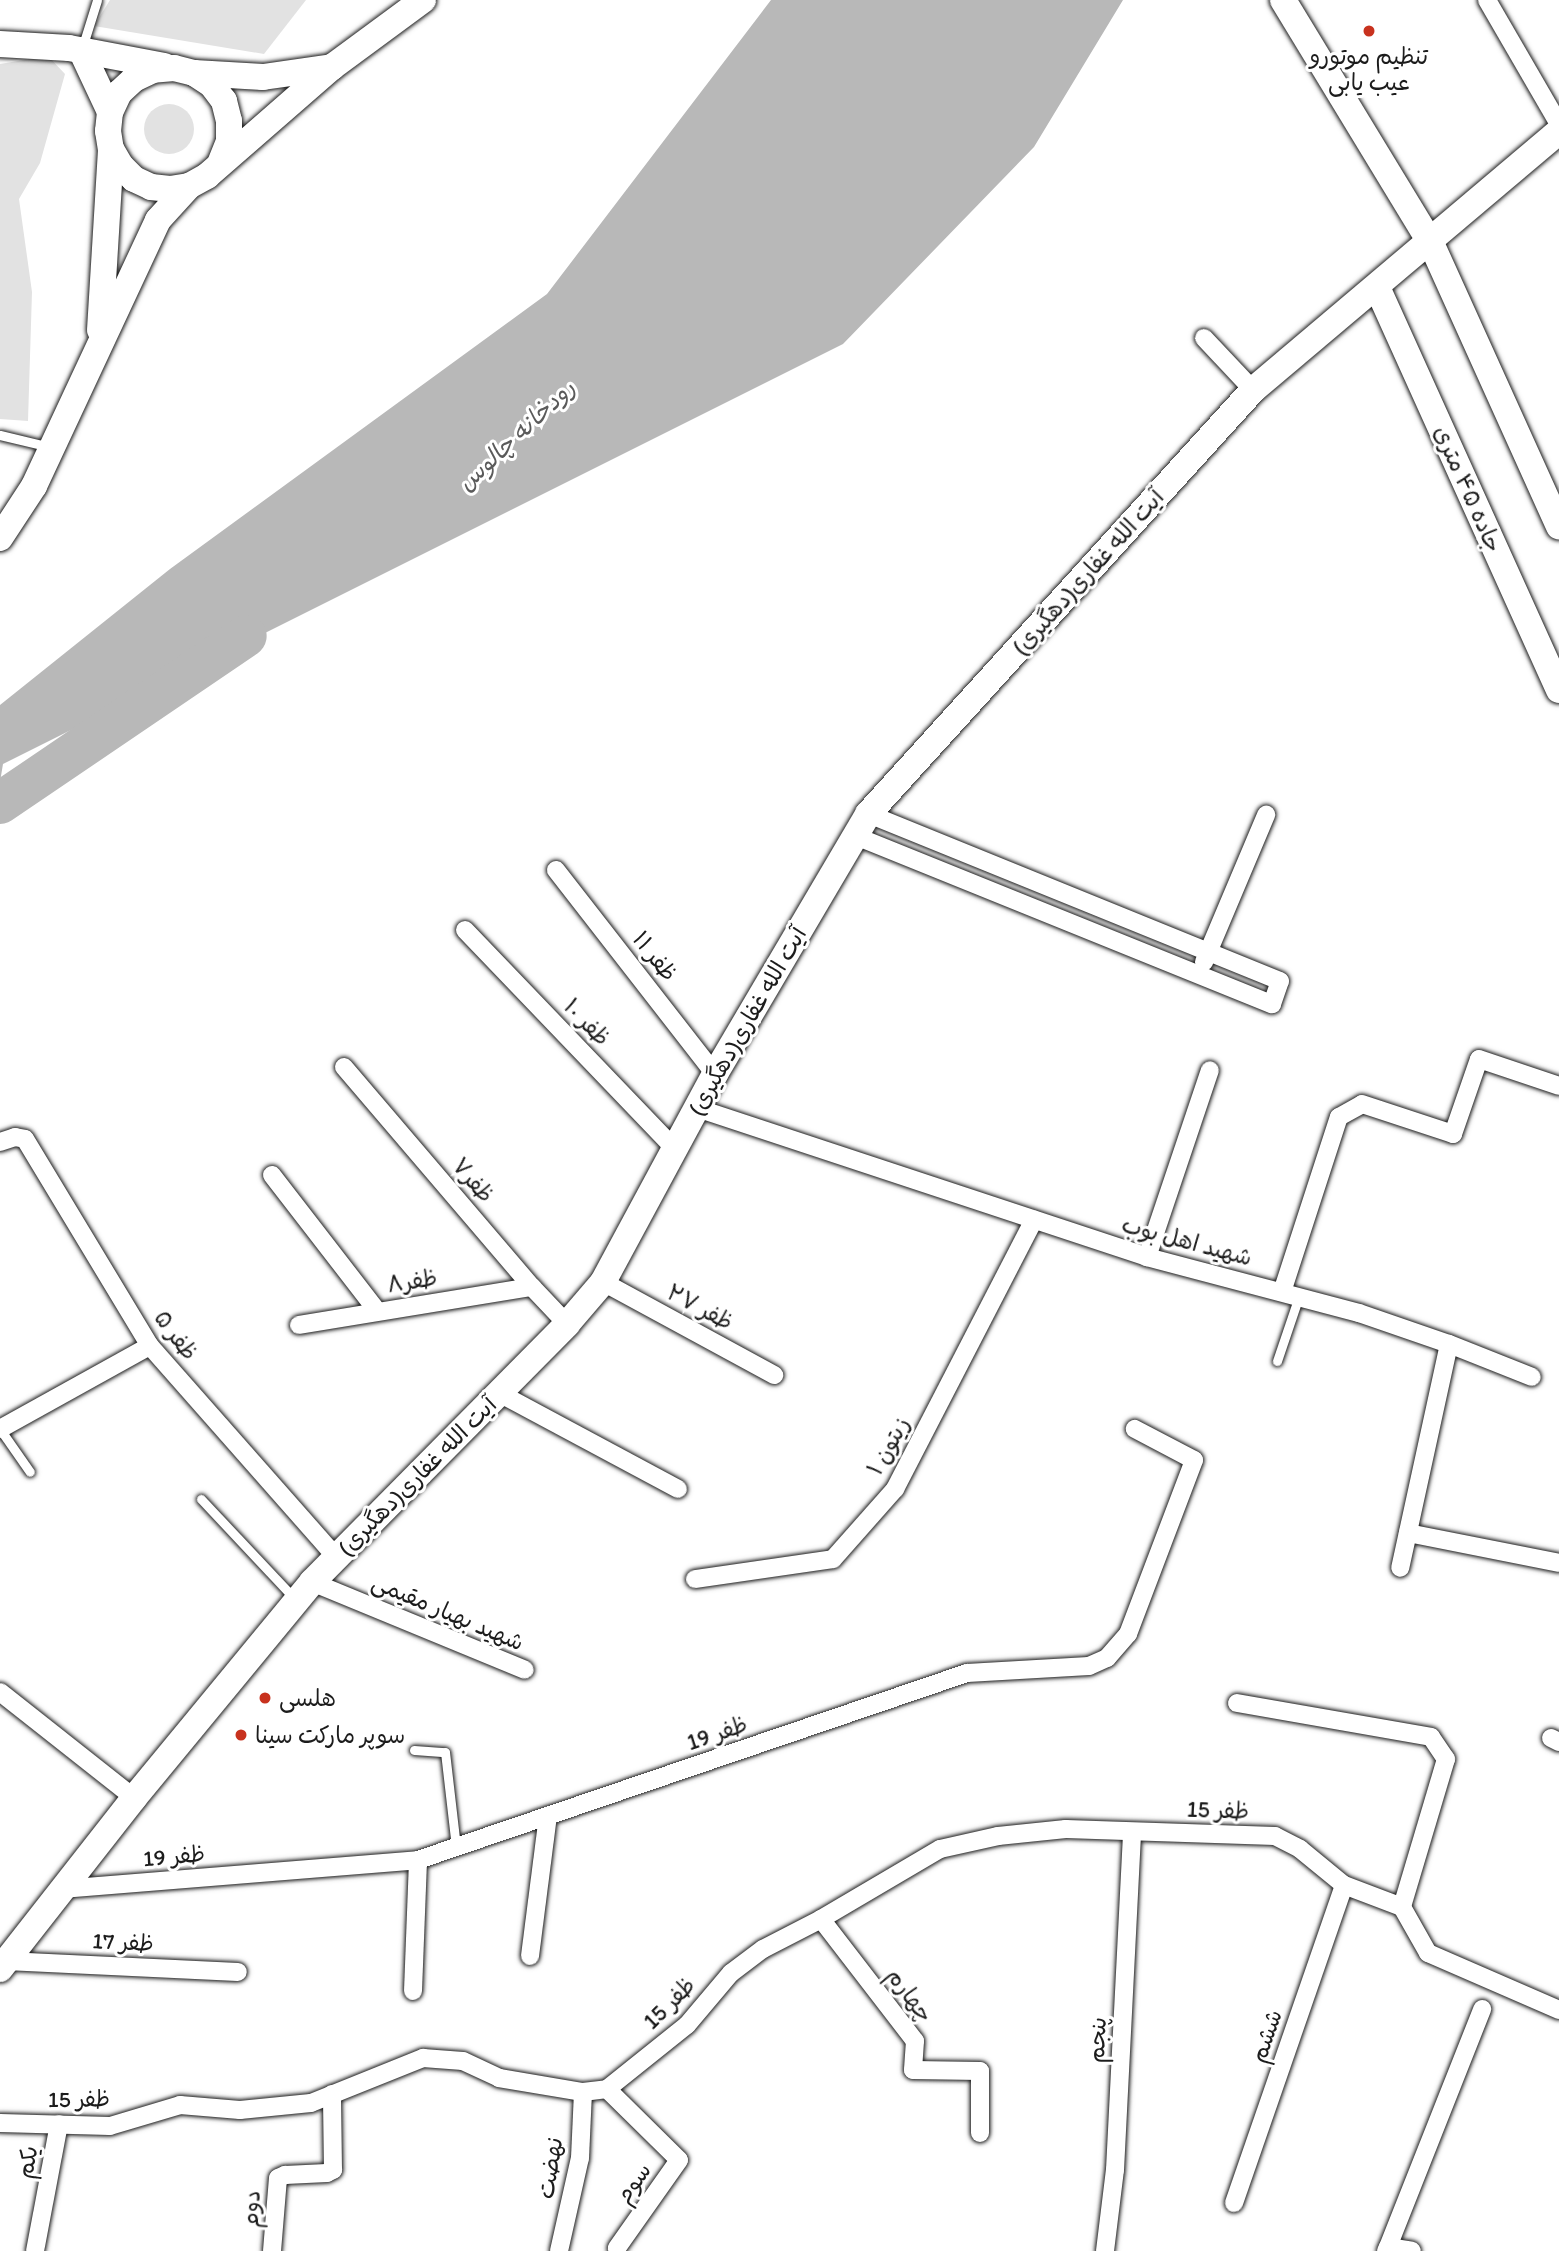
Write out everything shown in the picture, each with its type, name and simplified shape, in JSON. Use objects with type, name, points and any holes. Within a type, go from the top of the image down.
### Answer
[{"type":"street","points":[[111,149],[121,166],[134,179],[151,187],[170,189],[188,186],[207,176],[221,161],[332,67],[423,0]]},
{"type":"street","points":[[1283,0],[1431,243],[1559,526]]},
{"type":"street","points":[[1487,0],[1559,124]]},
{"type":"street","points":[[0,44],[81,50],[184,70],[211,84],[223,101],[229,121],[229,141],[221,161]]},
{"type":"street","points":[[81,50],[110,112]]},
{"type":"street","points":[[99,342],[111,149],[108,131],[110,112],[119,93],[134,79],[153,70],[263,77],[332,67]]},
{"type":"street","name":"آیت الله غفاری(دهگیری)","points":[[2,1963],[304,1591],[567,1324],[603,1282],[715,1074],[853,835],[868,814],[1253,390],[1431,243],[1559,131]]},
{"type":"street","points":[[0,538],[34,486],[158,220],[188,186]]},
{"type":"street","name":"جاده ۴۵ متری","points":[[1377,287],[1559,690]]},
{"type":"street","points":[[1204,338],[1253,390]]},
{"type":"street","points":[[853,835],[1272,1004],[1280,981],[868,814]]},
{"type":"street","points":[[1199,975],[1266,815]]},
{"type":"street","name":"ظفر ۱۱","points":[[556,870],[715,1074]]},
{"type":"street","name":"ظفر ۱۰","points":[[465,930],[674,1148]]},
{"type":"street","points":[[1290,1294],[1339,1116],[1362,1104],[1453,1134],[1479,1059],[1559,1086]]},
{"type":"street","name":"ظفر۷","points":[[344,1067],[567,1324]]},
{"type":"street","points":[[1147,1257],[1210,1070]]},
{"type":"street","name":"شهید اهل بوب","points":[[697,1108],[1147,1257],[1359,1313],[1532,1377]]},
{"type":"street","name":"ظفر ۵","points":[[0,1142],[15,1137],[25,1139],[150,1346],[336,1557]]},
{"type":"street","points":[[272,1175],[377,1311]]},
{"type":"street","name":"زیتون ۱","points":[[695,1579],[833,1559],[895,1489],[1034,1220]]},
{"type":"street","name":"ظفر ۲۷","points":[[603,1282],[774,1375]]},
{"type":"street","name":"ظفر۸","points":[[299,1325],[533,1287]]},
{"type":"street","points":[[1400,1568],[1449,1345]]},
{"type":"street","points":[[0,1429],[150,1346]]},
{"type":"street","points":[[499,1393],[678,1489]]},
{"type":"street","name":"ظفر 19","points":[[61,1889],[418,1860],[967,1673],[1089,1666],[1107,1658],[1128,1633],[1194,1460],[1135,1429]]},
{"type":"street","points":[[1408,1533],[1559,1563]]},
{"type":"street","name":"شهید بهیار مقیمی","points":[[304,1591],[525,1670]]},
{"type":"street","points":[[0,1692],[134,1798]]},
{"type":"street","points":[[1237,1703],[1431,1737],[1446,1759],[1402,1907],[1428,1953],[1559,2010]]},
{"type":"street","points":[[530,1956],[548,1816]]},
{"type":"street","name":"ظفر 15","points":[[0,2123],[110,2126],[180,2105],[240,2110],[311,2103],[423,2058],[463,2061],[499,2078],[583,2092],[607,2089],[687,2025],[731,1973],[763,1949],[821,1919],[940,1849],[999,1836],[1066,1829],[1275,1836],[1300,1849],[1344,1885],[1402,1907]]},
{"type":"street","name":"پنجم","points":[[1105,2251],[1115,2170],[1132,1832]]},
{"type":"street","points":[[412,1991],[418,1860]]},
{"type":"street","name":"ششم","points":[[1234,2203],[1344,1885]]},
{"type":"street","name":"چهارم","points":[[821,1919],[915,2041],[913,2070],[980,2071],[980,2133]]},
{"type":"street","name":"ظفر 17","points":[[2,1963],[238,1972]]},
{"type":"street","points":[[1412,2251],[1387,2249],[1482,2009]]},
{"type":"street","name":"سوم","points":[[607,2089],[679,2161],[617,2248]]},
{"type":"street","name":"نهضت","points":[[559,2251],[580,2158],[583,2092]]},
{"type":"street","name":"دوم","points":[[272,2251],[278,2178],[285,2175],[327,2174],[333,2170],[332,2094]]},
{"type":"street","name":"یکم","points":[[35,2251],[59,2124]]},
{"type":"lane","points":[[81,50],[97,0]]},
{"type":"lane","points":[[0,435],[52,448]]},
{"type":"lane","points":[[1278,1361],[1290,1294]]},
{"type":"lane","points":[[0,1429],[30,1472]]},
{"type":"lane","points":[[201,1499],[304,1591]]},
{"type":"lane","points":[[414,1751],[445,1752],[456,1847]]},
{"type":"shaded area","points":[[110,0],[306,0],[264,54],[94,26]]},
{"type":"shaded area","points":[[48,56],[65,74],[40,163],[19,199],[32,292],[28,421],[0,419],[0,64]]},
{"type":"shaded area","points":[[169,104],[187,111],[194,129],[187,147],[169,154],[151,147],[144,129],[151,111]]},
{"type":"water","points":[[771,0],[1123,0],[1034,147],[843,344],[3,764],[0,782],[0,705],[170,569],[547,294]]},
{"type":"waterway","name":"رودخانه چالوس","points":[[0,803],[246,636]]},
{"type":"place","name":"تنظیم موتورو عیب یابی","points":[[1369,31]]},
{"type":"place","name":"هلسی","points":[[265,1698]]},
{"type":"place","name":"سوپر مارکت سینا","points":[[241,1735]]}]
